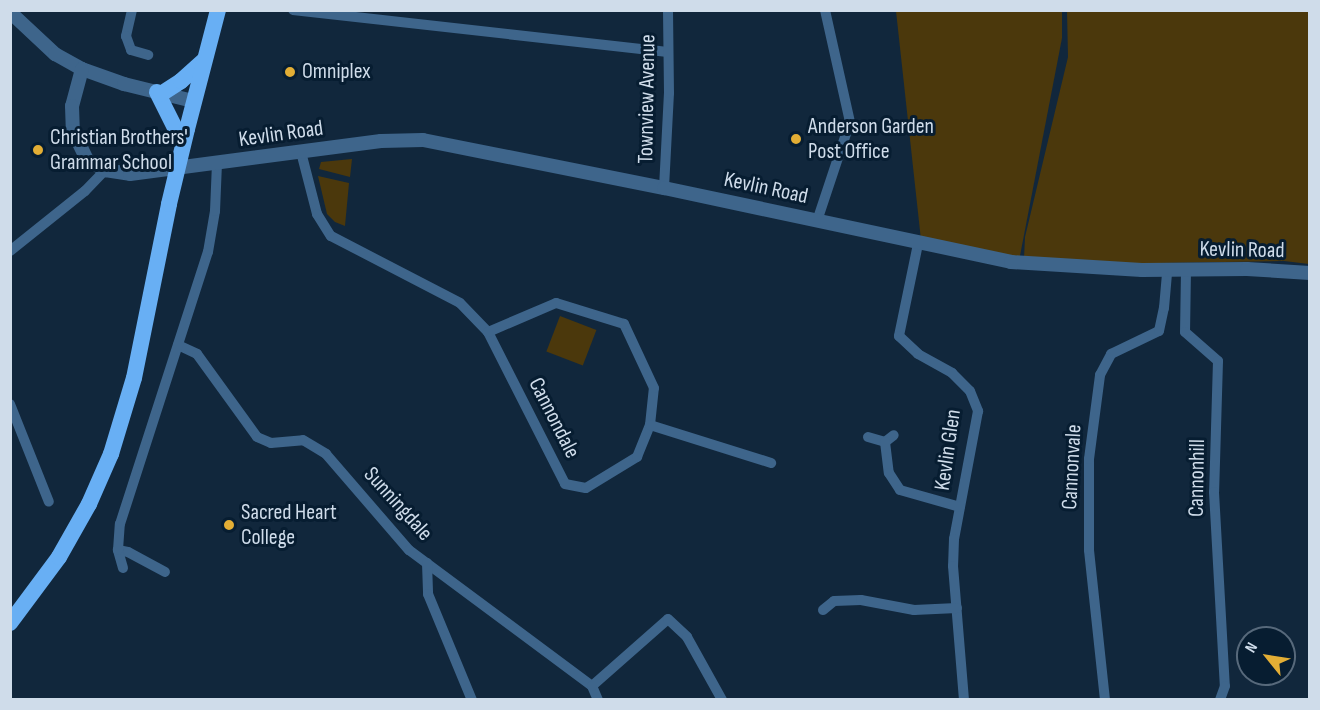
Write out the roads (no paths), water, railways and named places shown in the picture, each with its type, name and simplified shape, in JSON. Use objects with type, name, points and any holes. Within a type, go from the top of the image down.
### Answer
[{"type":"highway","points":[[10,623],[59,557],[89,504],[111,454],[139,358],[181,132],[193,100],[218,10]]},
{"type":"highway","points":[[181,132],[159,93],[181,81],[204,60]]},
{"type":"street","points":[[132,10],[126,36],[131,50],[148,54]]},
{"type":"street","points":[[293,10],[668,52]]},
{"type":"street","name":"Townview Avenue","points":[[664,188],[668,10]]},
{"type":"street","points":[[818,221],[850,122],[825,10]]},
{"type":"street","points":[[10,12],[55,54],[82,69],[159,93],[193,100]]},
{"type":"street","points":[[10,251],[85,191],[105,170],[87,160],[73,130],[72,106],[82,69]]},
{"type":"street","name":"Kevlin Road","points":[[105,170],[130,174],[381,141],[423,140],[1028,265],[1167,270],[1247,269],[1310,273]]},
{"type":"street","name":"Cannondale","points":[[301,152],[317,214],[331,236],[460,303],[489,332],[565,484],[586,488],[637,457],[650,425],[654,388],[624,324],[556,303],[489,332]]},
{"type":"street","name":"Kevlin Road","points":[[123,568],[118,550],[120,524],[208,252],[215,211],[217,164]]},
{"type":"street","name":"Kevlin Glen","points":[[918,244],[899,336],[918,354],[958,379],[970,391],[978,411],[960,507],[953,566],[963,699]]},
{"type":"street","name":"Cannonvale","points":[[1105,699],[1089,550],[1089,459],[1100,375],[1111,354],[1159,331],[1164,308],[1167,270]]},
{"type":"street","name":"Cannonhill","points":[[1186,270],[1185,332],[1218,361],[1214,492],[1226,686],[1220,699]]},
{"type":"street","name":"Sunningdale","points":[[178,345],[197,354],[257,438],[271,443],[303,440],[326,454],[409,550],[592,686],[598,699]]},
{"type":"street","points":[[10,404],[49,502]]},
{"type":"street","points":[[650,425],[771,463]]},
{"type":"street","points":[[885,442],[894,435]]},
{"type":"street","points":[[868,437],[885,442]]},
{"type":"street","points":[[885,442],[889,473],[900,490],[960,507]]},
{"type":"street","points":[[118,550],[128,552],[165,572]]},
{"type":"street","points":[[427,563],[428,594],[472,699]]},
{"type":"street","points":[[828,589],[834,601]]},
{"type":"street","points":[[823,610],[834,601],[861,600],[914,610],[957,608]]},
{"type":"street","points":[[592,686],[668,619],[687,637],[722,699]]},
{"type":"place","name":"Omniplex","points":[[290,72]]},
{"type":"place","name":"Anderson Garden Post Office","points":[[796,139]]},
{"type":"place","name":"Christian Brothers' Grammar School","points":[[38,150]]},
{"type":"place","name":"Sacred Heart College","points":[[229,525]]}]
